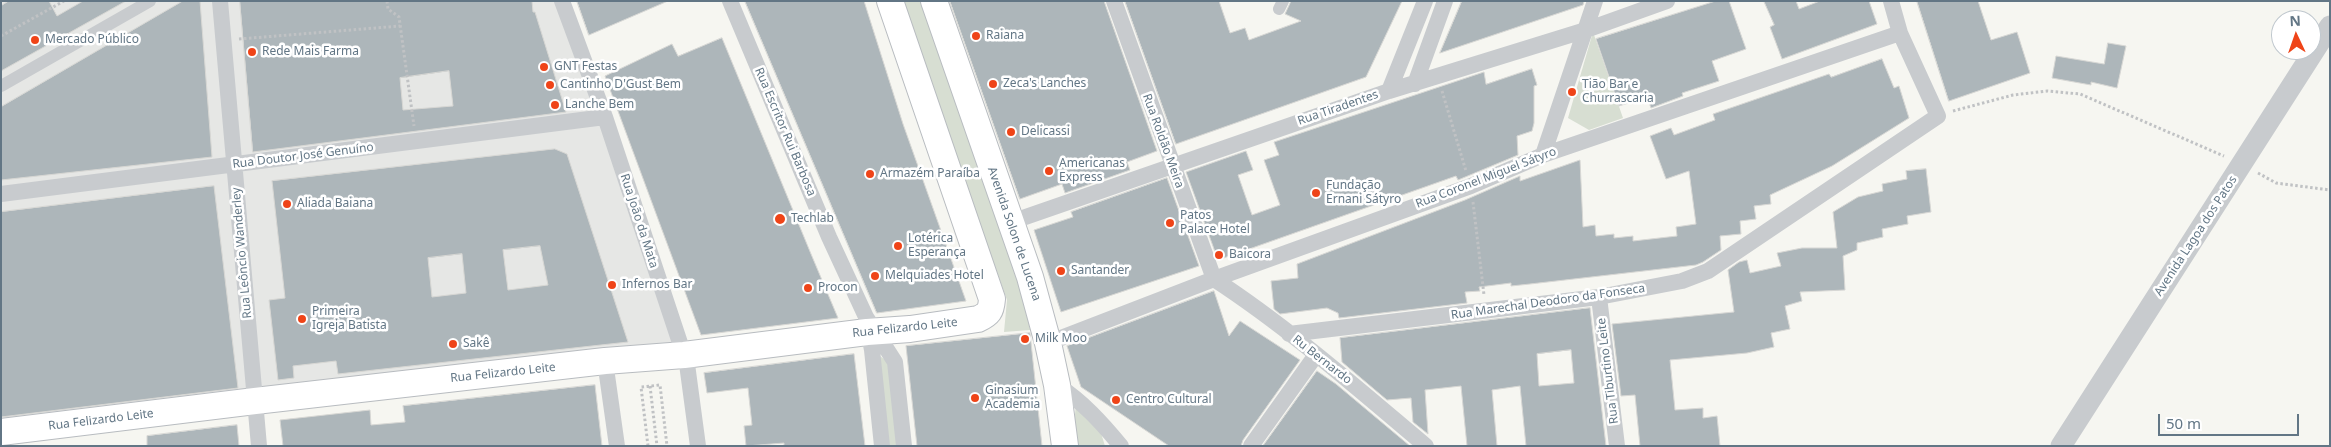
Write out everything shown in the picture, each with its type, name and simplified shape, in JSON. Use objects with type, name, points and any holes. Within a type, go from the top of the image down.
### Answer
[{"type":"main road","name":"Rua Felizardo Leite","points":[[1,432],[256,401],[684,355],[870,327],[910,329],[978,319],[987,315],[991,310],[992,299],[890,1]]},
{"type":"main road","name":"Avenida Solon de Lucena","points":[[934,1],[1030,276],[1057,385],[1065,446]]},
{"type":"street","points":[[1,86],[150,1]]},
{"type":"street","name":"Rua Leôncio Wanderley","points":[[220,1],[259,446]]},
{"type":"street","name":"Rua João da Mata","points":[[562,1],[605,117],[687,364],[698,446]]},
{"type":"street","name":"Rua Escritor Rui Barbosa","points":[[730,1],[829,237],[870,327],[895,362],[904,446]]},
{"type":"street","name":"Rua Roldão Meira","points":[[1114,1],[1214,279]]},
{"type":"street","points":[[1389,91],[1425,1]]},
{"type":"street","points":[[1543,155],[1595,1]]},
{"type":"street","name":"Rua Tiradentes","points":[[1011,222],[1389,91],[1586,30],[1667,1]]},
{"type":"street","points":[[1891,1],[1900,34],[1938,116]]},
{"type":"street","points":[[1414,84],[1440,3]]},
{"type":"street","name":"Avenida Lagoa dos Patos","points":[[2061,446],[2330,26]]},
{"type":"street","name":"Rua Coronel Miguel Sátyro","points":[[1048,343],[1214,279],[1471,186],[1543,155],[1900,34]]},
{"type":"street","name":"Rua Marechal Deodoro da Fonseca","points":[[1289,334],[1487,312],[1599,297],[1682,281],[1708,271],[1938,116]]},
{"type":"street","name":"Rua Doutor José Genuíno","points":[[1,194],[605,117]]},
{"type":"street","name":"Ru Bernardo","points":[[1214,279],[1246,300],[1316,355],[1426,446]]},
{"type":"street","name":"Rua Tiburtino Leite","points":[[1599,297],[1617,446]]},
{"type":"street","name":"Rua Escritor Rui Barbosa","points":[[870,327],[882,446]]},
{"type":"street","points":[[1251,446],[1316,355]]},
{"type":"street","points":[[605,362],[616,446]]},
{"type":"street","points":[[1057,385],[1075,397],[1094,414],[1121,446]]},
{"type":"path","points":[[53,1],[55,6]]},
{"type":"path","points":[[1,36],[64,1]]},
{"type":"path","points":[[387,1],[388,9],[399,17],[416,141]]},
{"type":"path","points":[[224,40],[400,26]]},
{"type":"path","points":[[1438,76],[1450,122],[1471,186],[1487,312]]},
{"type":"path","points":[[1938,116],[2014,95],[2047,91],[2080,94],[2242,164],[2276,182],[2330,190]]},
{"type":"path","points":[[648,446],[641,387],[660,385],[667,446]]},
{"type":"path","points":[[650,386],[658,446]]},
{"type":"path","points":[[647,440],[656,439]]},
{"type":"shaded area","points":[[1,1],[558,1],[687,364],[1,432]]},
{"type":"shaded area","points":[[900,1],[930,1],[1029,319],[1030,330],[1004,332],[1007,300]]},
{"type":"shaded area","points":[[1593,32],[1623,118],[1589,130],[1568,118]]},
{"type":"shaded area","points":[[876,353],[893,366],[901,446],[886,446]]},
{"type":"shaded area","points":[[1076,404],[1097,420],[1105,446],[1077,446],[1074,424]]},
{"type":"building","name":"Mercado Público","points":[[9,1],[49,1],[57,16],[83,1],[126,1],[1,71],[1,6]]},
{"type":"building","points":[[183,1],[200,1],[212,157],[1,180],[1,107]]},
{"type":"building","points":[[240,1],[532,1],[533,12],[535,12],[566,112],[253,152]],"holes":[[[449,71],[453,106],[403,110],[400,78]]]},
{"type":"building","points":[[577,1],[668,1],[589,35]]},
{"type":"building","points":[[745,1],[864,1],[903,124],[966,301],[877,313]]},
{"type":"building","points":[[950,1],[1104,1],[1157,151],[1127,162],[1130,170],[1065,193],[1062,184],[1020,199]]},
{"type":"building","points":[[1125,1],[1219,1],[1230,33],[1245,28],[1249,40],[1301,21],[1285,14],[1291,1],[1402,1],[1366,77],[1176,144]]},
{"type":"building","points":[[1462,1],[1584,1],[1583,5],[1440,53]]},
{"type":"building","points":[[1716,1],[1729,1],[1746,49],[1712,61],[1719,81],[1682,93],[1683,96],[1651,108],[1647,97],[1619,106],[1596,39]]},
{"type":"building","points":[[1764,1],[1796,1],[1799,9],[1820,1],[1869,1],[1877,24],[1782,59],[1770,27],[1774,25]]},
{"type":"building","points":[[1917,1],[1978,1],[1991,40],[2017,32],[2030,73],[1949,101]]},
{"type":"building","points":[[722,38],[838,318],[701,335],[605,76],[672,44],[678,56]]},
{"type":"building","points":[[2108,43],[2126,46],[2117,88],[2091,82],[2091,85],[2052,78],[2056,56],[2104,64]]},
{"type":"building","points":[[1882,59],[1894,88],[1899,86],[1909,118],[1832,166],[1770,195],[1771,204],[1754,206],[1756,219],[1740,221],[1741,234],[1720,236],[1721,250],[1696,265],[1511,286],[1511,283],[1479,287],[1480,291],[1465,292],[1467,303],[1339,318],[1338,313],[1327,308],[1280,314],[1274,309],[1271,281],[1298,278],[1297,264],[1465,200],[1520,176],[1520,181],[1580,160],[1583,227],[1595,225],[1596,236],[1614,234],[1614,238],[1633,236],[1633,241],[1677,236],[1676,227],[1696,224],[1689,171],[1666,179],[1650,136],[1671,128],[1674,135],[1715,120],[1713,114],[1829,74],[1831,77]]},
{"type":"building","points":[[1532,69],[1537,85],[1534,86],[1534,123],[1532,131],[1517,136],[1518,155],[1458,180],[1456,176],[1218,260],[1186,172],[1246,151],[1253,170],[1238,175],[1252,215],[1280,205],[1264,160],[1279,155],[1274,142],[1484,72],[1486,84]]},
{"type":"building","points":[[555,149],[567,154],[628,342],[338,374],[336,361],[293,366],[294,378],[278,380],[269,300],[285,298],[272,181]],"holes":[[[540,246],[548,285],[508,290],[503,250]],[[462,254],[466,293],[432,297],[428,258]]]},
{"type":"building","points":[[1926,169],[1931,212],[1907,216],[1908,224],[1882,229],[1883,237],[1857,243],[1857,250],[1843,256],[1845,290],[1800,292],[1802,301],[1785,306],[1790,329],[1771,333],[1774,347],[1747,353],[1670,360],[1675,410],[1703,408],[1703,418],[1717,416],[1720,446],[1640,446],[1635,395],[1621,396],[1612,324],[1734,312],[1728,270],[1739,262],[1747,260],[1750,273],[1781,266],[1777,253],[1802,248],[1837,248],[1833,212],[1858,197],[1883,191],[1882,184],[1907,179],[1906,171]]},
{"type":"building","points":[[1167,178],[1199,266],[1061,312],[1034,230],[1073,217],[1071,212]]},
{"type":"building","points":[[214,186],[238,388],[1,417],[1,212]]},
{"type":"building","points":[[1214,291],[1229,336],[1240,321],[1300,360],[1243,440],[1241,446],[1169,446],[1081,387],[1067,346]]},
{"type":"building","points":[[1590,308],[1606,446],[1526,446],[1520,386],[1492,390],[1497,446],[1467,446],[1461,386],[1425,390],[1428,434],[1413,422],[1411,398],[1387,400],[1342,362],[1340,338]],"holes":[[[1571,350],[1574,383],[1539,386],[1537,354]]]},
{"type":"building","points":[[1030,333],[1042,446],[917,446],[906,346]]},
{"type":"building","points":[[854,354],[865,446],[784,446],[784,443],[746,446],[744,426],[752,425],[748,388],[707,393],[704,373]]},
{"type":"building","points":[[1317,371],[1336,384],[1410,446],[1263,446]]},
{"type":"building","points":[[595,385],[602,446],[283,446],[280,420],[370,410],[371,425],[405,422],[403,406]]},
{"type":"building","points":[[237,425],[239,446],[147,446],[147,436]]},
{"type":"place","name":"Raiana","points":[[976,36]]},
{"type":"place","name":"Mercado Público","points":[[35,40]]},
{"type":"place","name":"Rede Mais Farma","points":[[252,52]]},
{"type":"place","name":"GNT Festas","points":[[544,67]]},
{"type":"place","name":"Zeca's Lanches","points":[[993,84]]},
{"type":"place","name":"Cantinho D'Gust Bem","points":[[550,85]]},
{"type":"place","name":"Tião Bar e Churrascaria","points":[[1572,92]]},
{"type":"place","name":"Lanche Bem","points":[[555,105]]},
{"type":"place","name":"Delicassi","points":[[1011,132]]},
{"type":"place","name":"Americanas Express","points":[[1049,171]]},
{"type":"place","name":"Armazém Paraíba","points":[[870,174]]},
{"type":"place","name":"Fundação Ernani Sátyro","points":[[1316,193]]},
{"type":"place","name":"Aliada Baiana","points":[[287,204]]},
{"type":"place","name":"Techlab","points":[[780,219]]},
{"type":"place","name":"Patos Palace Hotel","points":[[1170,223]]},
{"type":"place","name":"Lotérica Esperança","points":[[898,246]]},
{"type":"place","name":"Baicora","points":[[1219,255]]},
{"type":"place","name":"Santander","points":[[1061,271]]},
{"type":"place","name":"Melquiades Hotel","points":[[875,276]]},
{"type":"place","name":"Infernos Bar","points":[[612,285]]},
{"type":"place","name":"Procon","points":[[808,288]]},
{"type":"place","name":"Primeira Igreja Batista","points":[[302,319]]},
{"type":"place","name":"Milk Moo","points":[[1025,339]]},
{"type":"place","name":"Sakê","points":[[453,344]]},
{"type":"place","name":"Ginasium Academia","points":[[975,398]]},
{"type":"place","name":"Centro Cultural","points":[[1116,400]]}]
